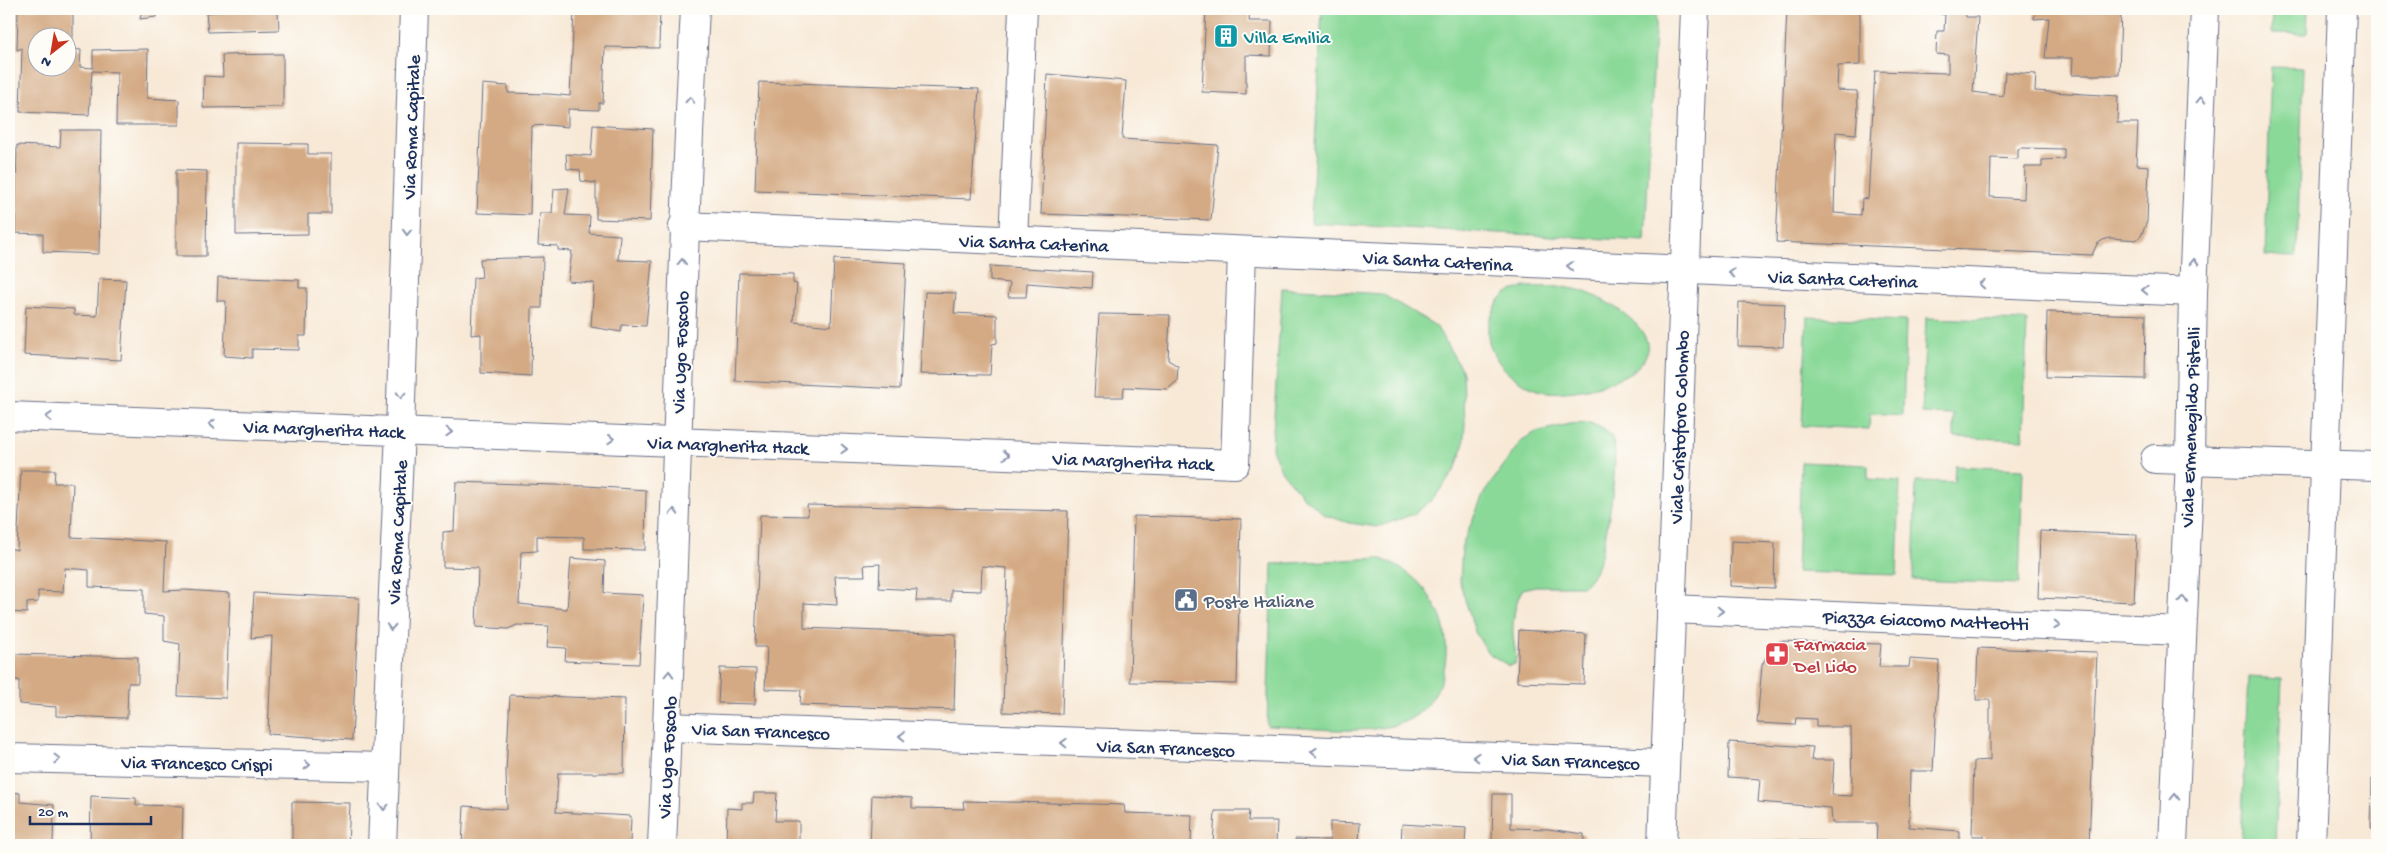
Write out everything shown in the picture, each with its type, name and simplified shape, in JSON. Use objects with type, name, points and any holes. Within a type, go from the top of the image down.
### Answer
[{"type":"street","name":"Via Roma Capitale","points":[[382,845],[400,431],[414,9]]},
{"type":"street","name":"Via Ugo Foscolo","points":[[662,845],[683,226],[695,9]]},
{"type":"street","points":[[1013,241],[1023,9]]},
{"type":"street","name":"Viale Cristoforo Colombo","points":[[1662,845],[1695,9]]},
{"type":"street","name":"Viale Ermenegildo Pistelli","points":[[2173,845],[2190,459],[2193,292],[2205,9]]},
{"type":"street","points":[[2311,845],[2342,9]]},
{"type":"street","name":"Via Santa Caterina","points":[[683,226],[2193,292]]},
{"type":"street","name":"Via Margherita Hack","points":[[9,416],[1235,464],[1242,251]]},
{"type":"street","points":[[2155,459],[2377,466]]},
{"type":"street","name":"Piazza Giacomo Matteotti","points":[[1671,609],[2181,631]]},
{"type":"street","name":"Via San Francesco","points":[[667,727],[1665,764]]},
{"type":"street","name":"Via Francesco Crispi","points":[[9,758],[385,767]]},
{"type":"green space","points":[[1322,9],[1656,9],[1645,241],[1311,223]]},
{"type":"green space","points":[[2272,9],[2308,9],[2307,34],[2271,33]]},
{"type":"green space","points":[[2271,67],[2303,68],[2297,257],[2265,256]]},
{"type":"green space","points":[[1525,287],[1575,289],[1592,295],[1617,309],[1639,328],[1646,339],[1647,351],[1642,362],[1631,372],[1617,379],[1600,386],[1574,391],[1540,391],[1517,380],[1498,362],[1488,339],[1488,327],[1492,314],[1502,297],[1509,292]]},
{"type":"green space","points":[[1282,288],[1382,294],[1436,326],[1463,372],[1465,424],[1463,448],[1455,470],[1433,499],[1414,514],[1377,527],[1349,523],[1325,515],[1302,496],[1282,472],[1272,449]]},
{"type":"green space","points":[[1807,317],[1906,321],[1903,416],[1870,414],[1869,429],[1802,426]]},
{"type":"green space","points":[[1926,318],[2027,321],[2023,440],[1954,437],[1954,415],[1922,414]]},
{"type":"green space","points":[[1590,423],[1608,432],[1614,447],[1614,481],[1601,556],[1595,572],[1584,586],[1535,586],[1523,589],[1516,605],[1514,618],[1515,664],[1509,666],[1488,653],[1475,632],[1460,583],[1462,545],[1484,493],[1522,440],[1536,432],[1569,424]]},
{"type":"green space","points":[[1801,462],[1868,465],[1868,479],[1900,481],[1897,575],[1797,572]]},
{"type":"green space","points":[[1955,466],[2023,469],[2019,584],[1913,580],[1916,481],[1954,482]]},
{"type":"green space","points":[[1379,558],[1414,578],[1430,597],[1441,617],[1446,638],[1445,667],[1435,694],[1416,715],[1404,722],[1389,727],[1337,730],[1267,726],[1272,564]]},
{"type":"green space","points":[[2248,677],[2282,679],[2275,845],[2241,845]]},
{"type":"building","points":[[18,9],[73,9],[73,28],[28,28],[28,78],[78,78],[78,50],[81,50],[80,67],[93,68],[93,50],[148,49],[147,98],[179,100],[179,125],[116,125],[117,72],[92,71],[89,115],[20,112],[22,48],[17,50]]},
{"type":"building","points":[[142,9],[157,9],[156,17],[140,19]]},
{"type":"building","points":[[221,9],[286,9],[278,11],[279,30],[208,32],[206,13],[221,11]]},
{"type":"building","points":[[574,9],[660,9],[659,48],[605,47],[603,103],[599,103],[599,110],[568,109],[568,127],[532,126],[530,215],[477,213],[482,84],[508,86],[508,93],[570,96]]},
{"type":"building","points":[[1206,9],[1250,9],[1249,21],[1272,21],[1271,56],[1246,55],[1246,94],[1202,92]]},
{"type":"building","points":[[1787,9],[1860,9],[1860,65],[1838,66],[1837,90],[1857,91],[1858,107],[1856,134],[1836,132],[1834,213],[1861,215],[1862,198],[1868,199],[1875,71],[1948,73],[1948,55],[1936,54],[1937,31],[1944,31],[1945,15],[1937,13],[1938,9],[1966,9],[1966,17],[1978,17],[1973,92],[2003,96],[2005,72],[2036,74],[2035,91],[2118,96],[2117,123],[2138,123],[2136,165],[2149,166],[2147,222],[2141,236],[2136,240],[2110,238],[2103,240],[2097,244],[2092,255],[1776,242]],"holes":[[[2022,148],[2064,149],[2064,159],[2042,160],[2042,167],[2025,167],[2024,199],[1990,197],[1991,158],[2018,159],[2018,149]]]},
{"type":"building","points":[[2035,9],[2121,9],[2119,75],[2072,75],[2073,58],[2045,58],[2049,18],[2034,19]]},
{"type":"building","points":[[283,54],[283,107],[203,108],[204,76],[223,77],[222,55]]},
{"type":"building","points":[[1047,74],[1126,81],[1122,139],[1218,145],[1211,220],[1041,214]]},
{"type":"building","points":[[759,82],[979,89],[971,199],[755,190]]},
{"type":"building","points":[[593,125],[653,129],[650,221],[596,219],[596,183],[581,181],[580,170],[567,169],[566,154],[591,156]]},
{"type":"building","points":[[61,130],[101,130],[99,254],[43,252],[43,234],[15,233],[17,145],[60,147]]},
{"type":"building","points":[[236,143],[308,144],[308,154],[331,154],[331,214],[308,214],[308,234],[236,235]]},
{"type":"building","points":[[176,170],[207,171],[206,256],[176,256]]},
{"type":"building","points":[[569,188],[565,215],[590,216],[589,233],[620,235],[618,260],[652,261],[646,326],[622,325],[621,332],[591,327],[594,283],[568,281],[572,251],[558,250],[558,246],[538,245],[540,213],[552,213],[554,189]]},
{"type":"building","points":[[543,257],[542,308],[532,308],[531,376],[481,373],[481,334],[471,335],[473,278],[482,277],[480,259]]},
{"type":"building","points":[[834,259],[906,263],[900,389],[735,381],[739,273],[793,274],[793,283],[797,284],[794,322],[831,326]]},
{"type":"building","points":[[990,266],[1093,272],[1092,288],[1027,283],[1026,297],[1008,297],[1010,283],[990,281]]},
{"type":"building","points":[[218,277],[299,280],[299,288],[307,288],[306,336],[299,336],[299,350],[252,349],[252,358],[224,356],[226,301],[217,301]]},
{"type":"building","points":[[99,279],[126,280],[121,360],[24,355],[26,306],[74,309],[74,315],[97,316]]},
{"type":"building","points":[[925,292],[956,293],[954,313],[997,315],[997,343],[992,344],[990,375],[920,374]]},
{"type":"building","points":[[1739,302],[1785,304],[1783,347],[1738,346]]},
{"type":"building","points":[[2047,312],[2146,315],[2145,379],[2046,377]]},
{"type":"building","points":[[1099,314],[1170,315],[1168,360],[1178,366],[1177,381],[1168,389],[1124,387],[1123,397],[1094,397]]},
{"type":"building","points":[[21,470],[55,470],[54,483],[73,483],[71,537],[166,542],[164,591],[185,590],[230,593],[226,698],[178,696],[180,644],[164,641],[164,616],[144,614],[144,589],[89,587],[89,570],[65,568],[63,592],[38,591],[38,602],[27,603],[27,613],[9,612],[9,548],[17,550]]},
{"type":"building","points":[[456,482],[587,486],[646,490],[645,550],[584,549],[584,537],[537,536],[537,551],[521,552],[519,604],[567,609],[571,558],[605,561],[604,593],[643,595],[639,664],[565,661],[566,648],[547,647],[549,626],[517,625],[508,629],[476,627],[478,568],[443,567],[443,532],[454,531]]},
{"type":"building","points":[[807,505],[1068,511],[1062,714],[1003,712],[1007,568],[982,566],[981,591],[951,590],[951,601],[916,601],[917,590],[879,588],[880,564],[864,565],[865,576],[835,576],[837,605],[804,603],[804,628],[956,634],[954,710],[800,705],[801,690],[765,689],[767,647],[755,647],[760,515],[808,516]]},
{"type":"building","name":"Poste Italiane","points":[[1134,516],[1241,519],[1237,684],[1130,682]]},
{"type":"building","points":[[2040,531],[2137,535],[2134,602],[2038,598]]},
{"type":"building","points":[[1731,541],[1775,543],[1774,588],[1730,586]]},
{"type":"building","points":[[254,593],[359,598],[352,740],[268,734],[272,636],[251,638]]},
{"type":"building","points":[[1519,630],[1586,634],[1584,684],[1517,682]]},
{"type":"building","points":[[1780,641],[1881,644],[1879,667],[1909,667],[1910,659],[1939,661],[1933,771],[1910,771],[1909,827],[1959,831],[1959,845],[1876,845],[1877,823],[1832,823],[1831,808],[1758,802],[1760,779],[1728,777],[1729,742],[1813,747],[1811,760],[1834,760],[1832,795],[1852,796],[1851,727],[1816,727],[1816,719],[1796,718],[1795,725],[1757,723],[1762,665],[1772,646]]},
{"type":"building","points":[[1978,648],[2097,652],[2089,845],[1984,845],[1984,836],[1972,836],[1974,761],[1990,760],[1990,700],[1976,700]]},
{"type":"building","points":[[12,654],[138,657],[138,683],[128,683],[127,718],[56,716],[56,707],[19,704],[19,680],[11,680]]},
{"type":"building","points":[[720,668],[756,669],[755,704],[718,703]]},
{"type":"building","points":[[2376,682],[2377,703],[2375,703]]},
{"type":"building","points":[[510,695],[625,699],[624,773],[558,773],[556,812],[631,816],[630,845],[462,845],[464,806],[507,809],[506,771]]},
{"type":"building","points":[[2372,779],[2377,779],[2377,829],[2371,829]]},
{"type":"building","points":[[9,792],[20,793],[20,802],[54,805],[53,845],[9,845]]},
{"type":"building","points":[[754,793],[777,793],[775,821],[799,821],[799,845],[726,845],[727,808],[742,809],[742,803],[753,803]]},
{"type":"building","points":[[1493,794],[1511,794],[1511,828],[1548,829],[1584,834],[1584,845],[1492,845]]},
{"type":"building","points":[[872,795],[912,798],[912,808],[964,809],[963,801],[1094,804],[1124,805],[1125,813],[1192,815],[1191,845],[870,845]]},
{"type":"building","points":[[91,796],[136,798],[136,805],[183,806],[182,845],[90,845]]},
{"type":"building","points":[[292,802],[350,803],[348,845],[292,845]]},
{"type":"building","points":[[1215,811],[1249,811],[1248,821],[1277,821],[1276,845],[1213,845]]},
{"type":"building","points":[[1330,822],[1360,823],[1359,845],[1295,845],[1295,839],[1330,840]]},
{"type":"building","points":[[1402,824],[1466,828],[1465,845],[1401,845]]},
{"type":"building","points":[[1756,840],[1827,841],[1827,845],[1756,845]]},
{"type":"place","name":"Villa Emilia","points":[[1226,36]]},
{"type":"place","name":"Poste Italiane","points":[[1186,600]]},
{"type":"place","name":"Farmacia Del Lido","points":[[1777,654]]}]
